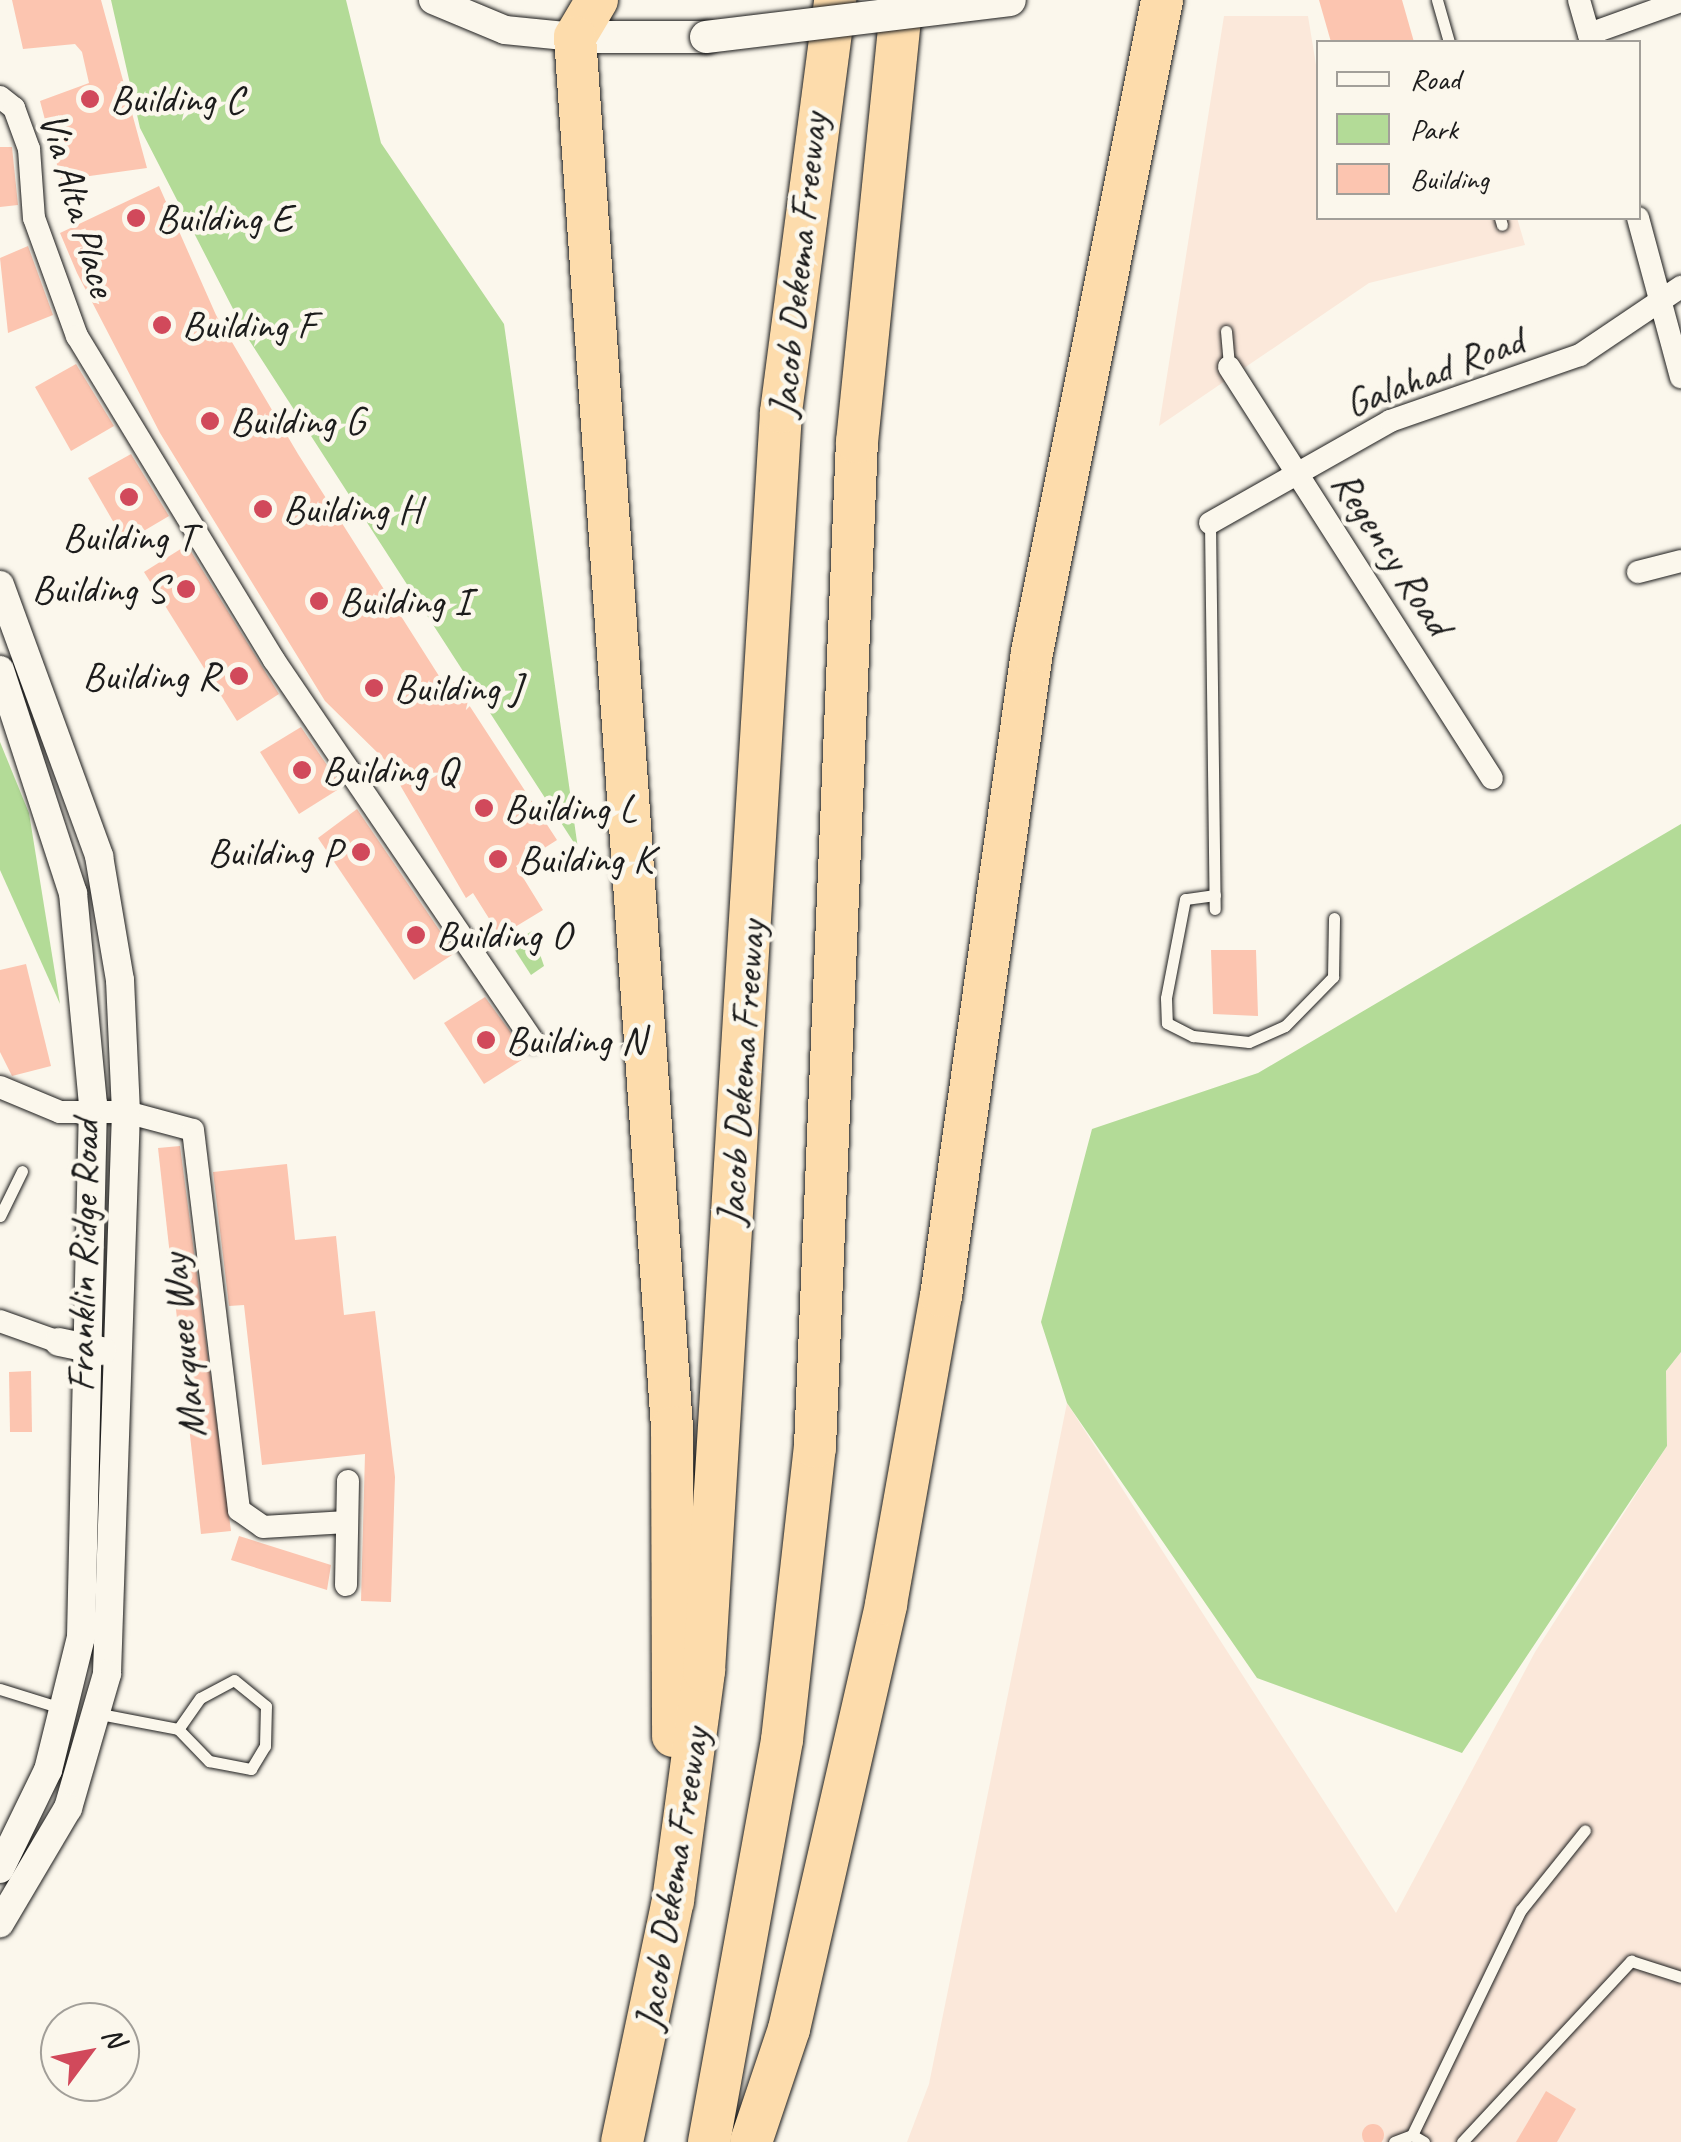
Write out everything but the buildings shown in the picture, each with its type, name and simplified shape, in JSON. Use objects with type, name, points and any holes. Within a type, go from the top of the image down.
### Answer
[{"type":"highway","points":[[597,0],[574,37],[672,1426],[673,1902]]},
{"type":"highway","name":"Jacob Dekema Freeway","points":[[622,2142],[673,1902],[704,1671],[782,412],[835,0]]},
{"type":"highway","name":"Jacob Dekema Freeway","points":[[709,2142],[782,1740],[815,1447],[856,442],[902,0]]},
{"type":"highway","points":[[752,2142],[789,2029],[886,1604],[941,1296],[1032,652],[1162,0]]},
{"type":"main road","points":[[574,37],[706,37],[1010,0]]},
{"type":"street","points":[[433,0],[505,30],[574,37]]},
{"type":"street","points":[[1580,0],[1590,38],[1681,1]]},
{"type":"street","name":"Via Alta Place","points":[[0,97],[14,108],[29,148],[34,218],[77,336],[274,660],[533,1041]]},
{"type":"street","points":[[1639,220],[1681,376]]},
{"type":"street","name":"Galahad Road","points":[[1210,523],[1294,470],[1390,421],[1580,354],[1681,287]]},
{"type":"street","name":"Regency Road","points":[[1229,367],[1492,778]]},
{"type":"street","points":[[1638,572],[1681,561]]},
{"type":"street","name":"Franklin Ridge Road","points":[[0,585],[99,856],[120,980],[126,1112],[120,1438],[100,1714],[68,1808],[0,1923]]},
{"type":"street","name":"Franklin Ridge Road","points":[[0,670],[64,850],[91,1022],[93,1112],[81,1636],[66,1709],[34,1804],[0,1869]]},
{"type":"street","points":[[91,1022],[102,1094],[126,1112]]},
{"type":"street","name":"Marquee Way","points":[[0,1087],[60,1112],[126,1112],[180,1120],[197,1139],[239,1510],[263,1526],[348,1522]]},
{"type":"street","points":[[93,1112],[110,1124],[110,1188],[122,1218]]},
{"type":"street","points":[[0,1321],[59,1342],[88,1341],[106,1360],[109,1424],[120,1438]]},
{"type":"street","points":[[346,1586],[348,1481]]},
{"type":"street","points":[[81,1636],[81,1694],[100,1714]]},
{"type":"street","points":[[66,1709],[80,1730],[64,1782],[68,1808]]},
{"type":"lane","points":[[1437,0],[1449,40]]},
{"type":"lane","points":[[1226,332],[1229,367]]},
{"type":"lane","points":[[1210,523],[1215,902],[1185,899],[1166,998],[1167,1024],[1194,1036],[1249,1042],[1284,1026],[1333,977],[1334,918]]},
{"type":"lane","points":[[0,1216],[22,1170]]},
{"type":"lane","points":[[100,1714],[178,1730],[210,1761],[251,1769],[264,1746],[266,1706],[234,1680],[200,1698],[178,1730]]},
{"type":"lane","points":[[0,1689],[66,1709]]},
{"type":"lane","points":[[1394,2142],[1418,2138],[1521,1910],[1585,1830]]},
{"type":"lane","points":[[1462,2142],[1631,1962],[1681,1977]]},
{"type":"shaded area","points":[[1224,16],[1308,16],[1316,65],[1316,220],[1518,220],[1525,245],[1369,283],[1159,426]]},
{"type":"shaded area","points":[[1681,1352],[1681,2142],[907,2142],[929,2084],[1067,1403],[1396,1913],[1535,1652],[1667,1446],[1666,1371]]},
{"type":"green space","points":[[111,0],[346,0],[381,143],[504,324],[578,849],[249,340],[140,128]]},
{"type":"green space","points":[[0,742],[29,813],[60,1004],[0,870]]},
{"type":"green space","points":[[1681,824],[1681,1352],[1666,1371],[1667,1446],[1462,1753],[1257,1678],[1067,1403],[1041,1322],[1092,1129],[1258,1073]]},
{"type":"green space","points":[[532,931],[544,966],[531,975],[511,944]]},
{"type":"place","name":"Building C","points":[[90,99]]},
{"type":"place","name":"Building E","points":[[136,218]]},
{"type":"place","name":"Building F","points":[[162,325]]},
{"type":"place","name":"Building G","points":[[210,421]]},
{"type":"place","name":"Building T","points":[[129,497]]},
{"type":"place","name":"Building H","points":[[263,509]]},
{"type":"place","name":"Building S","points":[[186,589]]},
{"type":"place","name":"Building I","points":[[319,601]]},
{"type":"place","name":"Building R","points":[[239,676]]},
{"type":"place","name":"Building J","points":[[374,688]]},
{"type":"place","name":"Building Q","points":[[302,770]]},
{"type":"place","name":"Building L","points":[[484,808]]},
{"type":"place","name":"Building P","points":[[361,852]]},
{"type":"place","name":"Building K","points":[[498,859]]},
{"type":"place","name":"Building O","points":[[416,935]]},
{"type":"place","name":"Building N","points":[[486,1040]]}]
